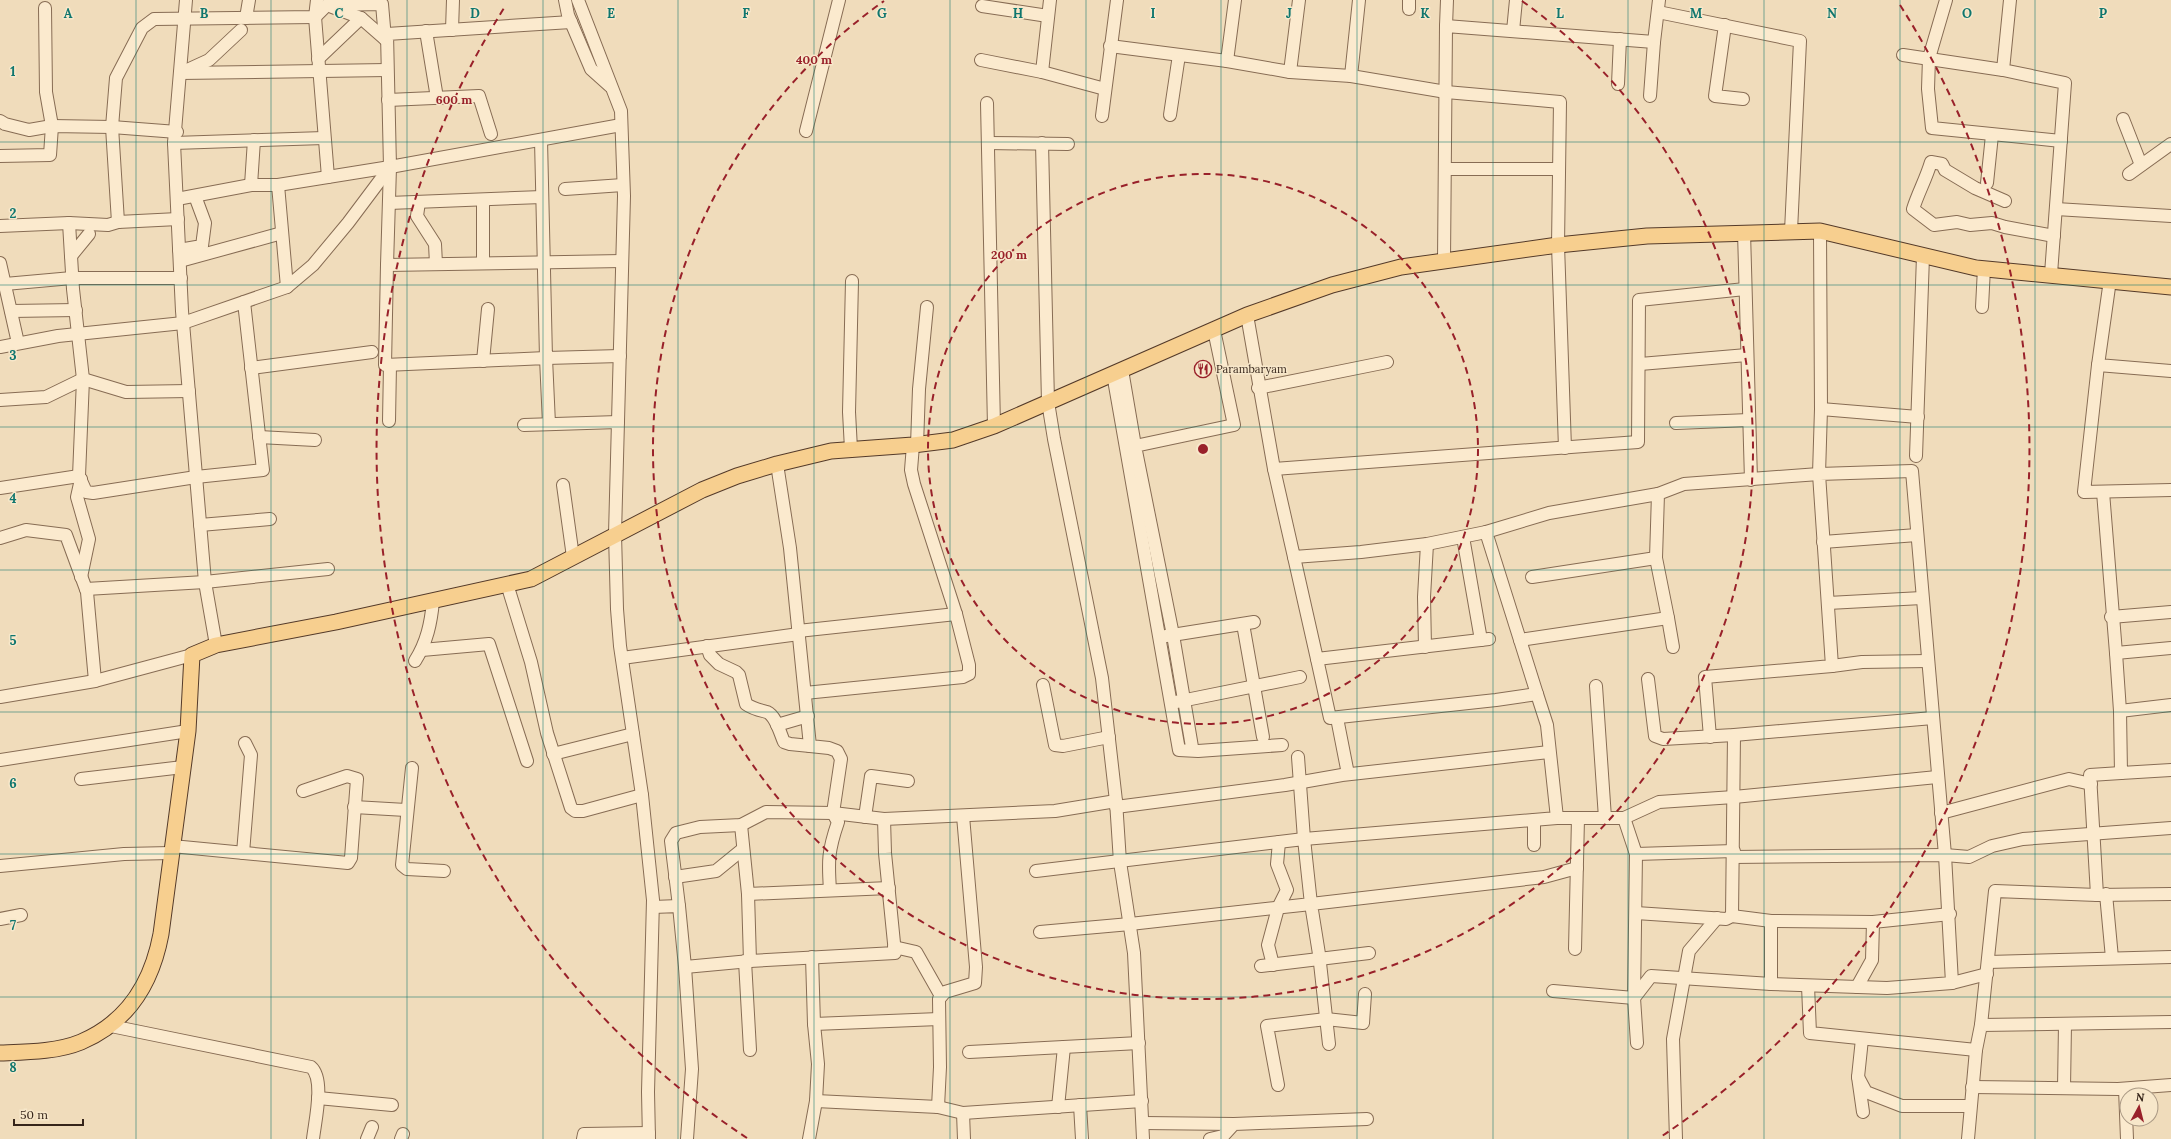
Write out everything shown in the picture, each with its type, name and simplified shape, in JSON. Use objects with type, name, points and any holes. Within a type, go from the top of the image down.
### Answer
[{"type":"main road","points":[[0,1053],[47,1050],[80,1042],[112,1026],[130,1006],[154,965],[161,934],[188,731],[192,655],[216,645],[433,601],[531,579],[702,490],[737,476],[804,456],[851,449],[915,445],[952,440],[994,426],[1247,316],[1332,285],[1401,267],[1558,245],[1647,236],[1820,231],[1923,256],[1984,268],[2171,287]]},
{"type":"street","points":[[186,0],[175,138],[177,199],[183,323],[200,525],[205,582],[216,645]]},
{"type":"street","points":[[246,18],[249,0]]},
{"type":"street","points":[[452,30],[453,0]]},
{"type":"street","points":[[565,0],[571,22],[591,69],[612,88]]},
{"type":"street","points":[[578,0],[621,111],[623,185],[622,261],[615,534],[617,609],[622,658],[642,795],[653,907],[649,1136],[584,1134],[583,1139]]},
{"type":"street","points":[[806,131],[838,0]]},
{"type":"street","points":[[1042,72],[1050,0]]},
{"type":"street","points":[[1102,116],[1117,0]]},
{"type":"street","points":[[1227,61],[1235,0]]},
{"type":"street","points":[[1290,72],[1299,0]]},
{"type":"street","points":[[1351,76],[1359,0]]},
{"type":"street","points":[[1444,261],[1447,0]]},
{"type":"street","points":[[1513,31],[1516,0]]},
{"type":"street","points":[[1946,0],[1929,58],[1928,89],[1932,128],[2060,141]]},
{"type":"street","points":[[2003,70],[2010,0]]},
{"type":"street","points":[[322,2],[315,17],[328,177]]},
{"type":"street","points":[[322,2],[361,18],[385,38]]},
{"type":"street","points":[[322,2],[382,4],[387,70],[390,167],[386,365],[620,356]]},
{"type":"street","points":[[982,6],[1048,16]]},
{"type":"street","points":[[1650,96],[1654,42],[1659,6],[1725,26],[1800,40],[1791,231]]},
{"type":"street","points":[[0,156],[50,155],[52,126],[46,92],[45,8]]},
{"type":"street","points":[[118,222],[112,127],[116,78],[142,28],[154,19],[315,17]]},
{"type":"street","points":[[318,65],[361,18]]},
{"type":"street","points":[[385,38],[387,34],[571,22]]},
{"type":"street","points":[[1446,26],[1654,42]]},
{"type":"street","points":[[1725,26],[1715,96],[1744,99]]},
{"type":"street","points":[[180,73],[209,60],[241,30]]},
{"type":"street","points":[[426,31],[437,98]]},
{"type":"street","points":[[1618,84],[1620,39]]},
{"type":"street","points":[[1110,46],[1227,61],[1290,72],[1351,76],[1446,92],[1560,102],[1558,245],[1565,448]]},
{"type":"street","points":[[1170,115],[1179,55]]},
{"type":"street","points":[[1903,55],[2003,70],[2066,82],[2060,141],[2051,274]]},
{"type":"street","points":[[981,60],[1042,72],[1105,89]]},
{"type":"street","points":[[180,73],[318,65],[387,70]]},
{"type":"street","points":[[388,100],[479,96],[492,134]]},
{"type":"street","points":[[987,103],[994,426]]},
{"type":"street","points":[[2123,119],[2141,165]]},
{"type":"street","points":[[0,121],[29,130],[52,126],[112,127],[175,138],[254,140],[324,138]]},
{"type":"street","points":[[177,199],[251,185],[278,185],[390,167],[622,125]]},
{"type":"street","points":[[1987,183],[1992,135]]},
{"type":"street","points":[[251,185],[254,140]]},
{"type":"street","points":[[541,140],[549,424]]},
{"type":"street","points":[[988,143],[1068,144]]},
{"type":"street","points":[[1042,143],[1048,402],[1054,439],[1102,678],[1110,738],[1120,862],[1134,953],[1143,1139]]},
{"type":"street","points":[[2129,174],[2171,144]]},
{"type":"street","points":[[2005,201],[1975,188],[1944,170],[1942,164],[1931,162],[1927,177],[1919,189],[1913,210],[1934,225],[1957,222],[1970,225],[1992,223],[2005,227],[2054,236]]},
{"type":"street","points":[[0,347],[79,334],[183,323],[287,287],[313,266],[348,223],[390,167]]},
{"type":"street","points":[[1445,169],[1560,169]]},
{"type":"street","points":[[278,185],[287,287]]},
{"type":"street","points":[[564,189],[623,185]]},
{"type":"street","points":[[180,256],[202,246],[205,223],[195,196]]},
{"type":"street","points":[[389,203],[542,197]]},
{"type":"street","points":[[483,200],[484,263]]},
{"type":"street","points":[[419,202],[417,216],[435,244],[436,264]]},
{"type":"street","points":[[2056,209],[2171,216]]},
{"type":"street","points":[[0,226],[69,223],[108,225],[118,222],[178,219]]},
{"type":"street","points":[[69,223],[72,278],[83,379],[80,478],[77,497],[89,540],[81,577]]},
{"type":"street","points":[[1820,231],[1821,410],[1819,474],[1832,666]]},
{"type":"street","points":[[1744,232],[1751,480]]},
{"type":"street","points":[[180,256],[282,233]]},
{"type":"street","points":[[71,256],[89,234]]},
{"type":"street","points":[[1916,456],[1923,256]]},
{"type":"street","points":[[387,265],[622,261]]},
{"type":"street","points":[[0,262],[18,343]]},
{"type":"street","points":[[1982,307],[1984,268]]},
{"type":"street","points":[[5,284],[72,278],[181,278]]},
{"type":"street","points":[[2110,280],[2098,365],[2084,492],[2171,490]]},
{"type":"street","points":[[851,449],[849,412],[852,281]]},
{"type":"street","points":[[1274,469],[1638,442],[1640,364],[1639,300],[1745,289]]},
{"type":"street","points":[[80,478],[86,492],[93,493],[196,477],[263,470],[244,302]]},
{"type":"street","points":[[805,693],[963,677],[970,674],[956,614],[914,484],[911,470],[915,445],[927,307]]},
{"type":"street","points":[[484,361],[488,309]]},
{"type":"street","points":[[11,311],[76,310]]},
{"type":"street","points":[[1247,316],[1258,388],[1274,469],[1330,718],[1496,700],[1537,694]]},
{"type":"street","points":[[1135,446],[1234,425],[1214,330]]},
{"type":"street","points":[[251,368],[372,352]]},
{"type":"street","points":[[1640,364],[1747,355]]},
{"type":"street","points":[[1258,388],[1387,362]]},
{"type":"street","points":[[389,421],[390,365]]},
{"type":"street","points":[[2098,365],[2171,371]]},
{"type":"street","points":[[1118,372],[1135,446],[1173,635],[1192,747]]},
{"type":"street","points":[[1118,372],[1159,637],[1179,750],[1198,751],[1282,744]]},
{"type":"street","points":[[0,400],[46,397],[83,379],[126,392],[189,391]]},
{"type":"street","points":[[1821,410],[1918,417]]},
{"type":"street","points":[[1676,423],[1749,420]]},
{"type":"street","points":[[524,425],[618,422]]},
{"type":"street","points":[[259,437],[315,440]]},
{"type":"street","points":[[777,464],[790,548],[810,746]]},
{"type":"street","points":[[1294,557],[1360,552],[1427,544],[1486,532],[1549,513],[1658,494],[1684,484],[1819,474],[1912,471],[1937,778],[1950,914],[1952,983]]},
{"type":"street","points":[[0,488],[80,478]]},
{"type":"street","points":[[563,486],[572,557]]},
{"type":"street","points":[[2103,492],[2111,617],[2116,653],[2120,711],[2121,773]]},
{"type":"street","points":[[1658,494],[1656,558],[1673,647]]},
{"type":"street","points":[[200,525],[270,519]]},
{"type":"street","points":[[0,538],[26,530],[66,535],[86,589],[95,681]]},
{"type":"street","points":[[1486,532],[1547,725],[1557,818]]},
{"type":"street","points":[[1823,542],[1917,535]]},
{"type":"street","points":[[1317,659],[1485,639],[1463,537]]},
{"type":"street","points":[[1425,647],[1424,597],[1427,544]]},
{"type":"street","points":[[1532,577],[1656,558]]},
{"type":"street","points":[[86,589],[205,582],[328,569]]},
{"type":"street","points":[[507,584],[531,662],[568,804],[575,811],[583,811],[642,795]]},
{"type":"street","points":[[1828,604],[1922,598]]},
{"type":"street","points":[[415,661],[422,650],[431,623],[433,601]]},
{"type":"street","points":[[2111,617],[2171,612]]},
{"type":"street","points":[[622,658],[798,632],[956,614]]},
{"type":"street","points":[[1520,640],[1668,618]]},
{"type":"street","points":[[1159,637],[1248,623],[1254,686],[1263,737]]},
{"type":"street","points":[[422,650],[489,644],[527,761]]},
{"type":"street","points":[[707,646],[710,655],[719,664],[739,675],[746,704],[754,710],[768,713],[774,718],[784,742],[829,748],[838,751],[841,759],[833,813],[838,822],[829,848],[830,890]]},
{"type":"street","points":[[2116,653],[2171,648]]},
{"type":"street","points":[[0,697],[95,681],[192,655]]},
{"type":"street","points":[[1710,737],[1705,678],[1862,662],[1928,661]]},
{"type":"street","points":[[1171,703],[1300,678]]},
{"type":"street","points":[[1648,679],[1655,736],[1663,739],[1710,737],[1933,718]]},
{"type":"street","points":[[1042,685],[1055,745],[1063,746],[1110,738]]},
{"type":"street","points":[[1596,686],[1605,818]]},
{"type":"street","points":[[2120,711],[2171,705]]},
{"type":"street","points":[[777,725],[808,716]]},
{"type":"street","points":[[1337,718],[1348,774]]},
{"type":"street","points":[[0,760],[188,731]]},
{"type":"street","points":[[554,754],[633,734]]},
{"type":"street","points":[[1732,916],[1734,854],[1734,735]]},
{"type":"street","points":[[243,854],[251,755],[245,743]]},
{"type":"street","points":[[687,1139],[692,1069],[685,967],[672,841],[676,834],[700,827],[741,826],[766,812],[833,813],[884,819],[1054,811],[1348,774],[1549,752]]},
{"type":"street","points":[[1298,757],[1304,839],[1311,904],[1320,959],[1329,1044]]},
{"type":"street","points":[[81,779],[183,767]]},
{"type":"street","points":[[412,768],[406,810],[402,865],[407,868],[444,871]]},
{"type":"street","points":[[2112,958],[2092,834],[2090,775],[2171,770]]},
{"type":"street","points":[[0,866],[172,850],[243,854],[348,863],[351,858],[356,779],[353,776],[347,776],[303,791]]},
{"type":"street","points":[[865,816],[871,776],[908,781]]},
{"type":"street","points":[[1036,871],[1304,839],[1557,818],[1624,818],[1659,802],[1734,797],[1937,778]]},
{"type":"street","points":[[1941,813],[2069,779],[2091,784]]},
{"type":"street","points":[[354,807],[406,810]]},
{"type":"street","points":[[938,1108],[940,1067],[938,1019],[939,999],[945,992],[975,983],[976,967],[963,816]]},
{"type":"street","points":[[1574,949],[1578,818]]},
{"type":"street","points":[[1624,818],[1636,854],[1634,998],[1636,1042]]},
{"type":"street","points":[[685,967],[748,961],[895,952],[884,853],[884,819]]},
{"type":"street","points":[[1534,820],[1534,845]]},
{"type":"street","points":[[741,826],[748,894],[750,1050]]},
{"type":"street","points":[[1636,854],[1945,855],[1969,858],[2008,841],[2171,828]]},
{"type":"street","points":[[1279,842],[1276,864],[1286,890],[1278,908],[1268,945],[1267,965],[1369,953]]},
{"type":"street","points":[[675,876],[716,871],[743,849]]},
{"type":"street","points":[[1040,932],[1278,908],[1544,877],[1576,868]]},
{"type":"street","points":[[748,894],[889,888]]},
{"type":"street","points":[[1968,1139],[1976,1050],[1981,1025],[1995,891],[2101,895],[2171,894]]},
{"type":"street","points":[[653,907],[679,906]]},
{"type":"street","points":[[1636,913],[1726,919],[1732,916],[1771,921],[1872,922],[1950,914]]},
{"type":"street","points":[[0,919],[21,915]]},
{"type":"street","points":[[1676,1139],[1673,1039],[1689,951],[1717,918]]},
{"type":"street","points":[[1771,921],[1771,984]]},
{"type":"street","points":[[1857,987],[1872,960],[1872,922]]},
{"type":"street","points":[[894,947],[916,952],[941,996]]},
{"type":"street","points":[[809,1139],[816,1101],[818,1064],[814,1024],[812,957]]},
{"type":"street","points":[[1988,962],[2171,957]]},
{"type":"street","points":[[1634,998],[1652,976],[1808,986],[1887,988],[1952,983],[1987,974]]},
{"type":"street","points":[[1808,986],[1810,1033],[1976,1050]]},
{"type":"street","points":[[1553,991],[1634,998]]},
{"type":"street","points":[[1278,1085],[1267,1026],[1326,1019],[1363,1023],[1365,994]]},
{"type":"street","points":[[814,1024],[938,1019]]},
{"type":"street","points":[[1981,1025],[2171,1022]]},
{"type":"street","points":[[2064,1088],[2065,1024]]},
{"type":"street","points":[[112,1026],[311,1067],[316,1071],[319,1081],[313,1139]]},
{"type":"street","points":[[1862,1038],[1858,1077],[1863,1112]]},
{"type":"street","points":[[969,1052],[1139,1043]]},
{"type":"street","points":[[1058,1107],[1064,1047]]},
{"type":"street","points":[[1858,1077],[1866,1092],[1902,1106],[1970,1106]]},
{"type":"street","points":[[2148,1087],[2171,1085]]},
{"type":"street","points":[[1972,1087],[2119,1089]]},
{"type":"street","points":[[318,1098],[392,1105]]},
{"type":"street","points":[[816,1101],[938,1108],[963,1113],[1142,1101]]},
{"type":"street","points":[[1080,1105],[1082,1139]]},
{"type":"street","points":[[963,1113],[964,1139]]},
{"type":"street","points":[[1142,1123],[1234,1124],[1367,1119]]},
{"type":"street","points":[[1210,1139],[1223,1136],[1234,1124]]},
{"type":"street","points":[[367,1139],[372,1127]]},
{"type":"street","points":[[2127,1127],[2127,1139]]},
{"type":"place","name":"Parambaryam","points":[[1203,369]]}]
